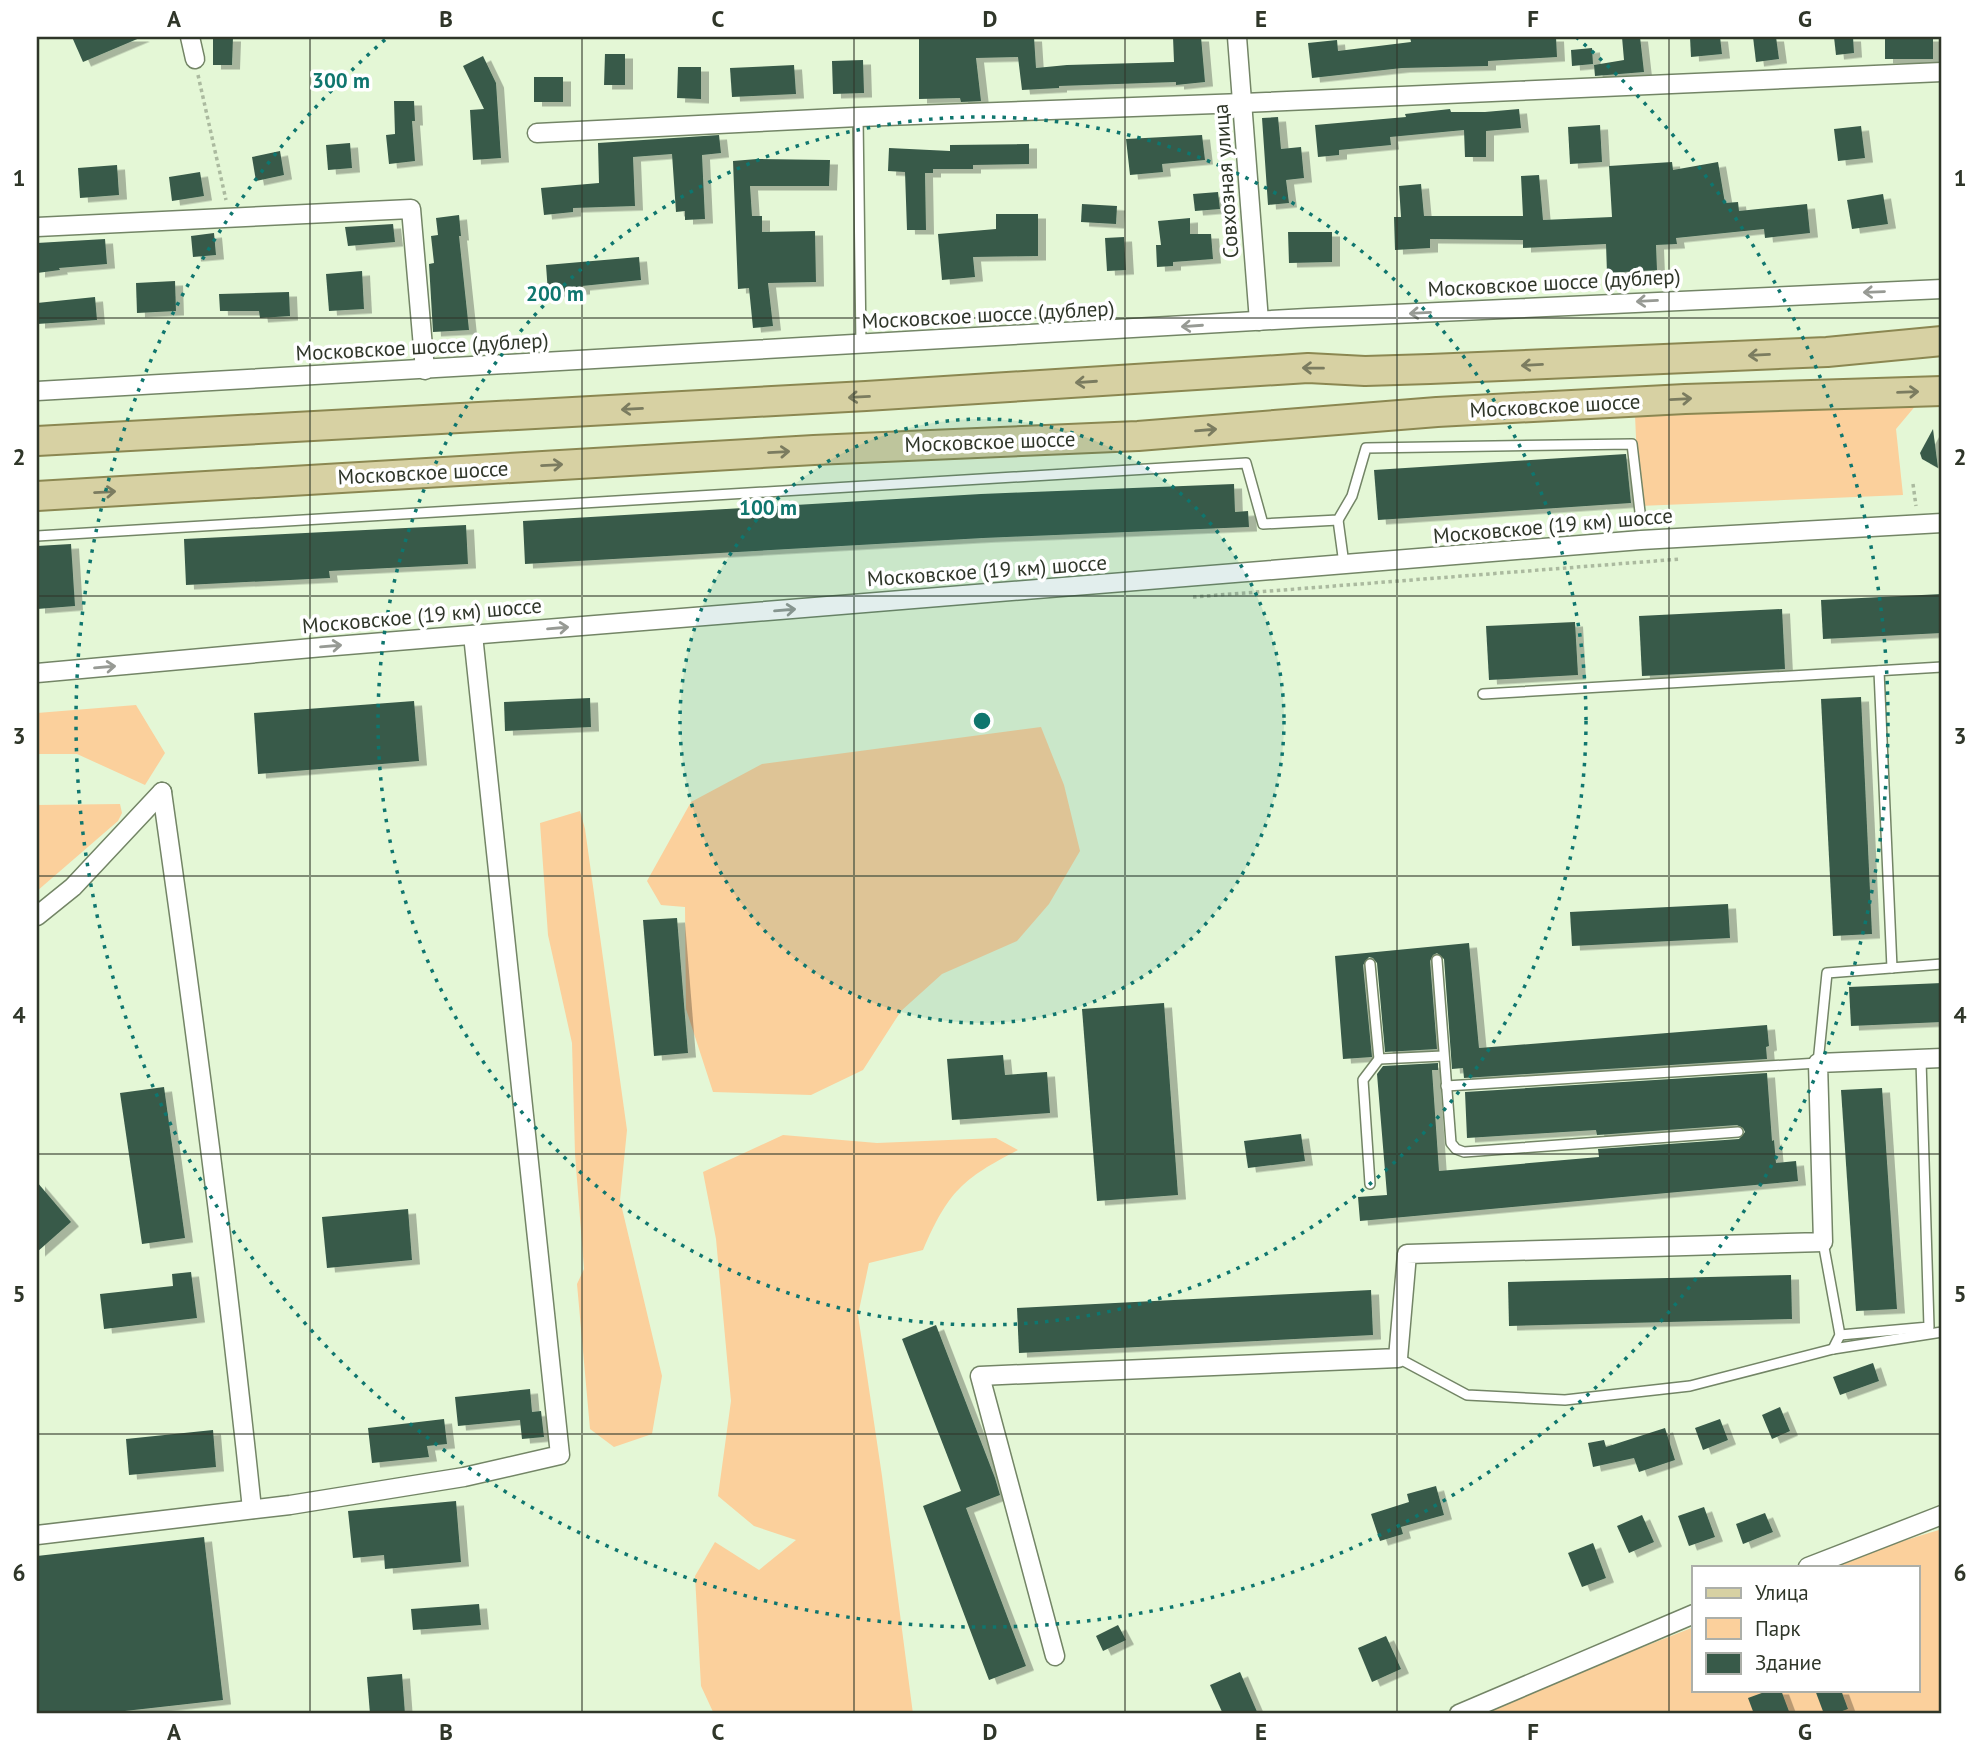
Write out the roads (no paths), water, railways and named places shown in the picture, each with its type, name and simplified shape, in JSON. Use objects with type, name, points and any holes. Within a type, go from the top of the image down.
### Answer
[{"type":"main road","name":"Московское шоссе","points":[[37,441],[866,396],[1308,368],[1365,371],[1430,369],[1827,352],[1934,339]]},
{"type":"main road","points":[[1430,369],[1419,382],[1416,392],[1423,405],[1437,412]]},
{"type":"main road","points":[[1365,371],[1379,380],[1386,396],[1380,407],[1368,416]]},
{"type":"main road","name":"Московское шоссе","points":[[37,496],[814,450],[1138,436],[1437,412],[1685,399],[1942,391]]},
{"type":"street","points":[[190,37],[195,59]]},
{"type":"street","name":"Совхозная улица","points":[[1237,37],[1259,321]]},
{"type":"street","points":[[537,132],[1942,72]]},
{"type":"street","points":[[37,227],[411,209],[425,370]]},
{"type":"street","name":"Московское шоссе (дублер)","points":[[37,391],[1259,321],[1942,289]]},
{"type":"street","name":"Московское (19 км) шоссе","points":[[37,673],[1641,540],[1942,523]]},
{"type":"street","points":[[37,1535],[252,1509],[464,1477],[559,1455],[473,635]]},
{"type":"street","points":[[37,916],[73,887],[162,792],[200,1056],[252,1509]]},
{"type":"street","points":[[1055,1656],[980,1376],[1398,1358],[1407,1254],[1824,1242],[1818,1063],[1942,1058]]},
{"type":"street","points":[[1811,1566],[1942,1515]]},
{"type":"street","points":[[1459,1714],[1692,1615]]},
{"type":"lane","points":[[858,117],[861,345]]},
{"type":"lane","points":[[1344,566],[1338,520],[1352,496],[1366,448],[1632,444],[1640,512]]},
{"type":"lane","points":[[37,536],[1246,463],[1263,524],[1338,520]]},
{"type":"lane","points":[[1483,694],[1942,667]]},
{"type":"lane","points":[[1878,671],[1892,968]]},
{"type":"lane","points":[[1437,960],[1451,1143],[1456,1149],[1464,1152],[1738,1132]]},
{"type":"lane","points":[[1370,964],[1379,1059],[1363,1080],[1370,1184]]},
{"type":"lane","points":[[1446,1086],[1818,1063],[1827,973],[1942,964]]},
{"type":"lane","points":[[1379,1059],[1443,1056]]},
{"type":"lane","points":[[1921,1060],[1930,1331]]},
{"type":"lane","points":[[1824,1242],[1840,1335],[1833,1349]]},
{"type":"lane","points":[[1398,1358],[1467,1395],[1565,1400],[1690,1386],[1833,1349],[1930,1331]]},
{"type":"lane","points":[[1840,1335],[1942,1332]]}]
